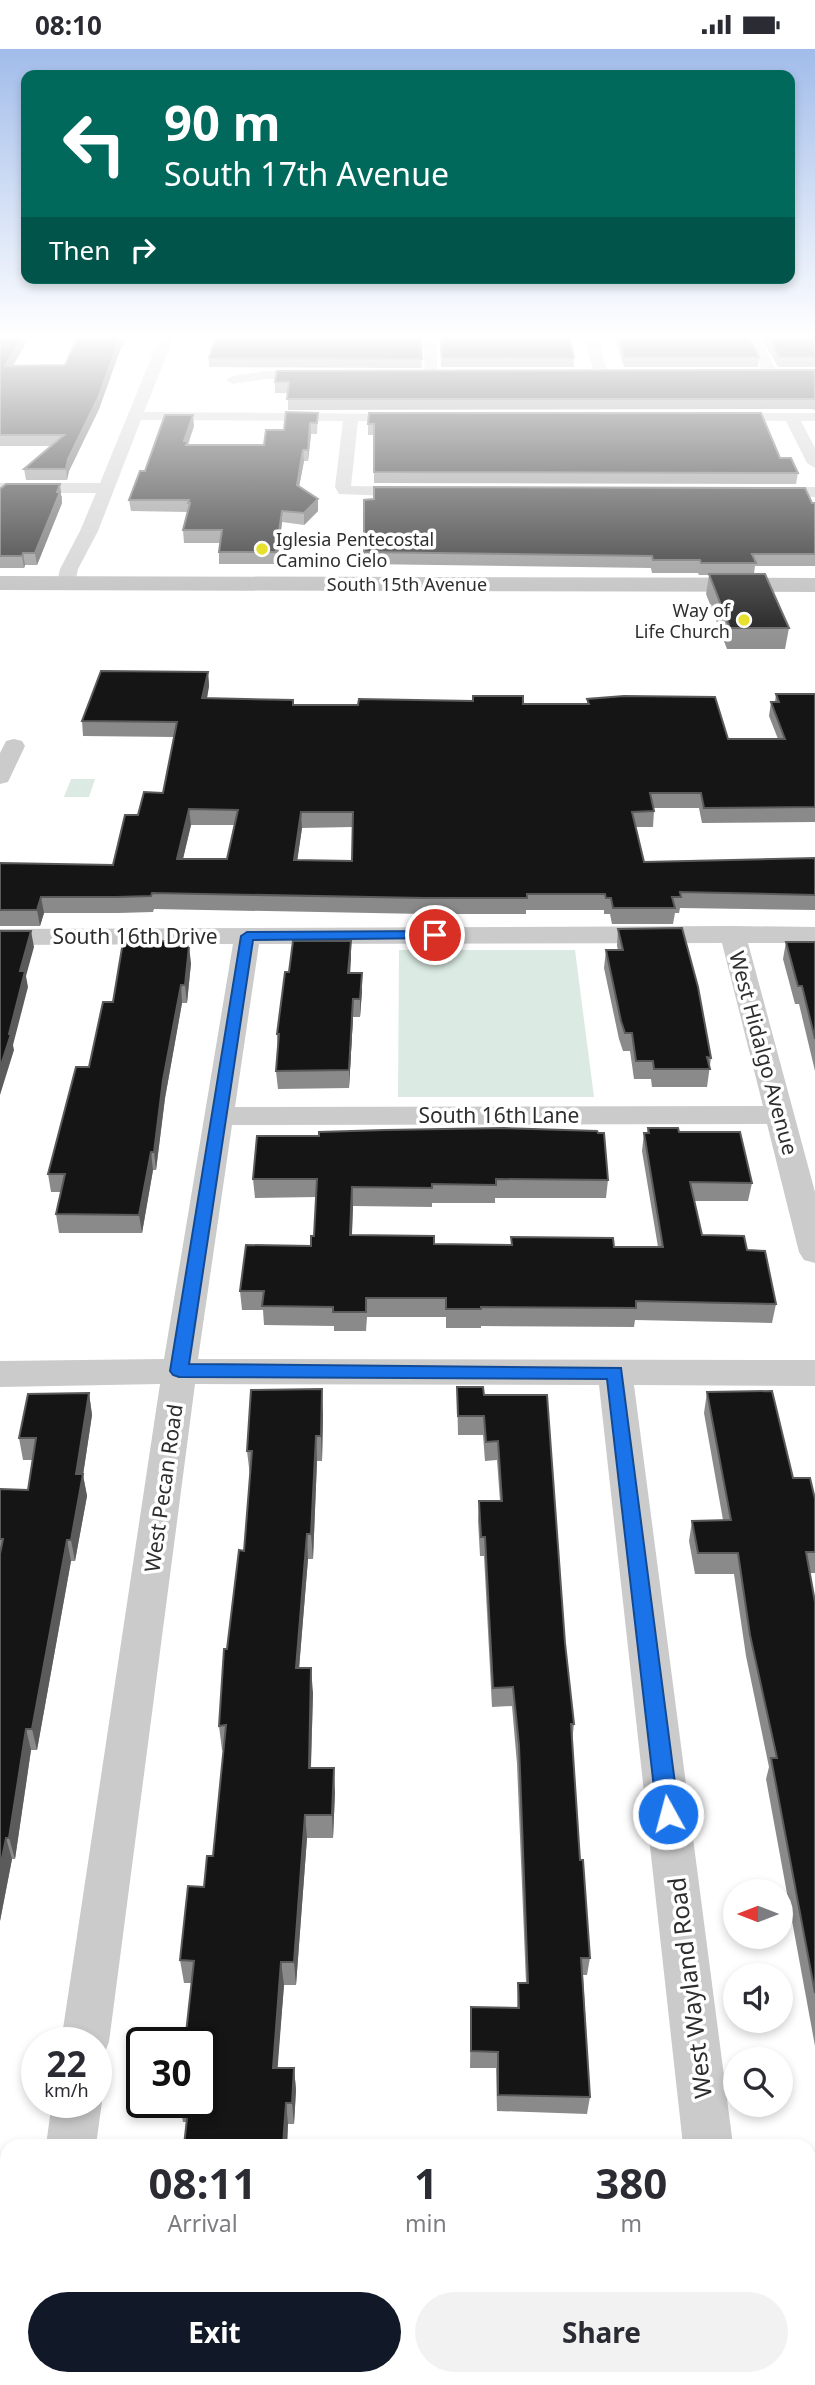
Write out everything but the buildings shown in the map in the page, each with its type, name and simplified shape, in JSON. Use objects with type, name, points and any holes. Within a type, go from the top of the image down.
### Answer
[{"type":"street","points":[[66,583],[69,569],[89,531],[123,443]]},
{"type":"street","points":[[348,443],[343,487],[345,491],[426,492]]},
{"type":"street","points":[[805,443],[815,463]]},
{"type":"street","points":[[0,488],[105,488]]},
{"type":"street","points":[[746,492],[815,492]]},
{"type":"street","name":"South 15th Avenue","points":[[0,583],[815,585]]},
{"type":"street","points":[[0,777],[14,746]]},
{"type":"street","name":"West Hidalgo Avenue","points":[[733,934],[815,1252]]},
{"type":"street","name":"South 16th Drive","points":[[0,937],[815,935]]},
{"type":"street","name":"West Pecan Road","points":[[87,2027],[179,1371],[247,936]]},
{"type":"street","name":"South 16th Lane","points":[[219,1116],[780,1115]]},
{"type":"street","points":[[0,1374],[179,1371],[815,1373]]},
{"type":"street","name":"West Wayland Road","points":[[615,1372],[707,2139]]},
{"type":"street","points":[[72,2139],[75,2118]]},
{"type":"shaded area","points":[[71,779],[95,779],[89,797],[64,797]]},
{"type":"shaded area","points":[[399,950],[575,950],[594,1097],[398,1097]]},
{"type":"place","name":"Iglesia Pentecostal Camino Cielo","points":[[262,549]]},
{"type":"place","name":"Way of Life Church","points":[[744,620]]},
{"type":"route","points":[[435,935],[247,936],[179,1371],[615,1372],[668,1814]]}]
